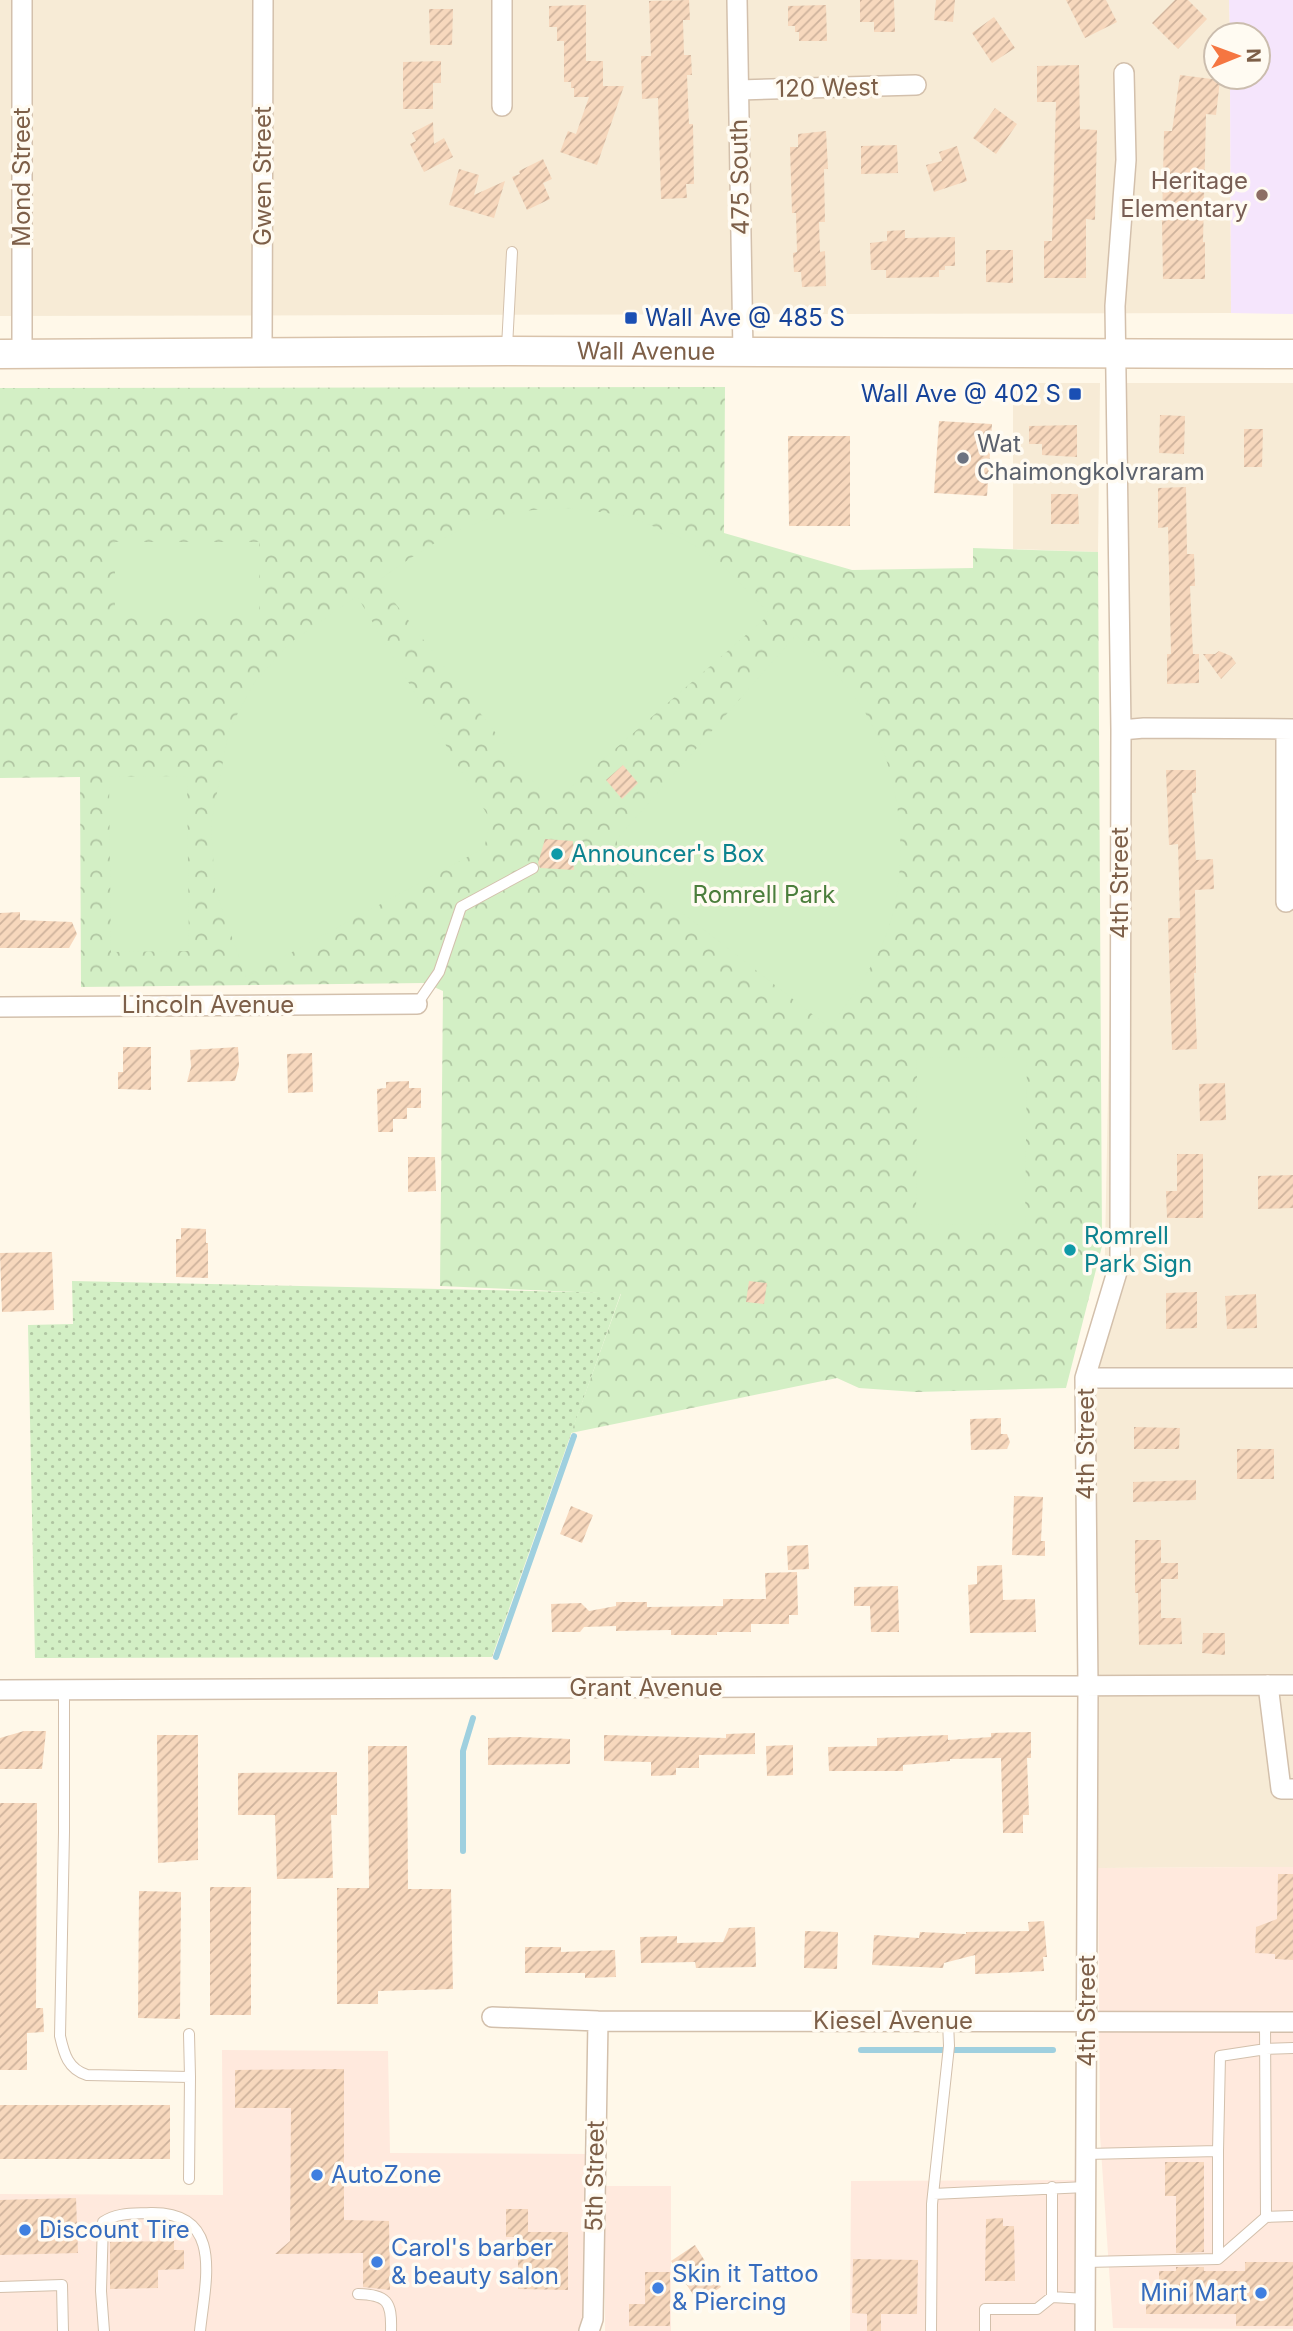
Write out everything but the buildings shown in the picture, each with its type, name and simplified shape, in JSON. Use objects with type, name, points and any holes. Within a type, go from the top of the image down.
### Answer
[{"type":"main road","name":"Wall Avenue","points":[[11,354],[507,351],[1293,354]]},
{"type":"street","name":"Mond Street","points":[[11,354],[22,0]]},
{"type":"street","name":"Gwen Street","points":[[262,353],[263,0]]},
{"type":"street","points":[[502,0],[502,106]]},
{"type":"street","name":"475 South","points":[[737,0],[743,353]]},
{"type":"street","name":"4th Street","points":[[1086,2331],[1088,1686],[1085,1378],[1120,1262],[1121,730],[1115,296],[1126,160],[1124,73]]},
{"type":"street","name":"120 West","points":[[738,90],[916,85]]},
{"type":"street","points":[[1121,730],[1290,729],[1286,902]]},
{"type":"street","name":"Lincoln Avenue","points":[[0,1007],[417,1004]]},
{"type":"street","points":[[1085,1378],[1293,1378]]},
{"type":"street","points":[[1268,1685],[1281,1789],[1293,1789]]},
{"type":"street","name":"Grant Avenue","points":[[0,1690],[1293,1685]]},
{"type":"street","name":"Kiesel Avenue","points":[[492,2017],[598,2021],[1293,2022]]},
{"type":"street","name":"5th Street","points":[[589,2331],[593,2319],[598,2021]]},
{"type":"lane","points":[[507,351],[513,252]]},
{"type":"lane","points":[[417,1004],[439,972],[461,907],[533,868]]},
{"type":"lane","points":[[64,1691],[63,2050],[77,2072],[87,2075],[190,2077]]},
{"type":"lane","points":[[931,2331],[933,2194],[949,2046],[947,2021]]},
{"type":"lane","points":[[1265,2021],[1266,2217]]},
{"type":"lane","points":[[189,2034],[189,2179]]},
{"type":"lane","points":[[1218,2259],[1220,2056],[1293,2048]]},
{"type":"lane","points":[[1086,2154],[1218,2151]]},
{"type":"lane","points":[[933,2194],[1086,2186]]},
{"type":"lane","points":[[1052,2187],[1052,2297]]},
{"type":"lane","points":[[104,2331],[101,2291],[103,2222],[126,2214],[167,2213],[189,2221],[200,2235],[205,2253],[206,2286],[200,2331]]},
{"type":"lane","points":[[1086,2262],[1218,2259],[1266,2217],[1293,2216]]},
{"type":"lane","points":[[0,2287],[62,2286],[63,2331]]},
{"type":"lane","points":[[358,2294],[378,2294],[385,2300],[391,2314],[391,2331]]},
{"type":"lane","points":[[985,2331],[985,2309],[1037,2309],[1052,2297],[1086,2299]]},
{"type":"shaded area","points":[[0,0],[1229,0],[1230,21],[1202,21],[1202,91],[1230,91],[1231,313],[0,316]]},
{"type":"shaded area","name":"Heritage Elementary","points":[[1229,0],[1293,0],[1293,314],[1231,313],[1230,91],[1272,91],[1272,21],[1230,21]]},
{"type":"shaded area","points":[[1013,383],[1100,383],[1098,552],[1013,549]]},
{"type":"shaded area","points":[[1122,383],[1293,383],[1293,1867],[1098,1868],[1093,1401],[1103,1351]]},
{"type":"shaded area","points":[[1293,1867],[1293,2329],[1113,2328],[1100,2135],[1098,1868]]},
{"type":"shaded area","points":[[222,2050],[388,2051],[390,2153],[588,2154],[590,2331],[0,2331],[0,2194],[223,2195]]},
{"type":"shaded area","points":[[1075,2180],[1075,2331],[850,2331],[851,2181]]},
{"type":"shaded area","points":[[605,2186],[671,2186],[671,2331],[605,2331]]},
{"type":"green space","name":"Romrell Park","points":[[725,387],[724,533],[852,570],[973,568],[973,548],[1098,552],[1102,1246],[1066,1388],[916,1392],[859,1388],[837,1378],[571,1433],[621,1294],[440,1286],[443,991],[425,983],[81,987],[80,777],[0,778],[0,388]]},
{"type":"green space","points":[[572,508],[627,516],[673,534],[703,550],[726,569],[770,614],[569,789],[539,789],[378,581],[429,547],[484,520],[524,511]]},
{"type":"green space","points":[[115,542],[259,542],[259,611],[115,611]]},
{"type":"green space","points":[[357,596],[491,821],[484,848],[246,977],[215,889],[211,824],[229,730],[254,683],[290,643]]},
{"type":"green space","points":[[796,635],[842,680],[870,722],[883,749],[898,808],[900,869],[889,927],[863,979],[830,1028],[617,862],[617,839]]},
{"type":"green space","points":[[187,776],[189,951],[111,952],[109,777]]},
{"type":"green space","points":[[917,1057],[1027,1058],[1025,1225],[916,1224]]},
{"type":"green space","points":[[72,1281],[621,1293],[492,1657],[35,1658],[28,1325],[73,1324]]},
{"type":"waterway","points":[[496,1657],[574,1436]]},
{"type":"waterway","points":[[463,1851],[463,1751],[473,1718]]},
{"type":"waterway","points":[[861,2050],[1053,2050]]},
{"type":"place","name":"Heritage Elementary","points":[[1262,195]]},
{"type":"place","name":"Wall Ave @ 485 S","points":[[631,318]]},
{"type":"place","name":"Wall Ave @ 402 S","points":[[1075,394]]},
{"type":"place","name":"Wat Chaimongkolvraram","points":[[963,458]]},
{"type":"place","name":"Announcer's Box","points":[[557,854]]},
{"type":"place","name":"Romrell Park Sign","points":[[1070,1250]]},
{"type":"place","name":"AutoZone","points":[[317,2175]]},
{"type":"place","name":"Discount Tire","points":[[25,2230]]},
{"type":"place","name":"Carol's barber & beauty salon","points":[[377,2262]]},
{"type":"place","name":"Skin it Tattoo & Piercing","points":[[658,2288]]},
{"type":"place","name":"Mini Mart","points":[[1261,2293]]}]
